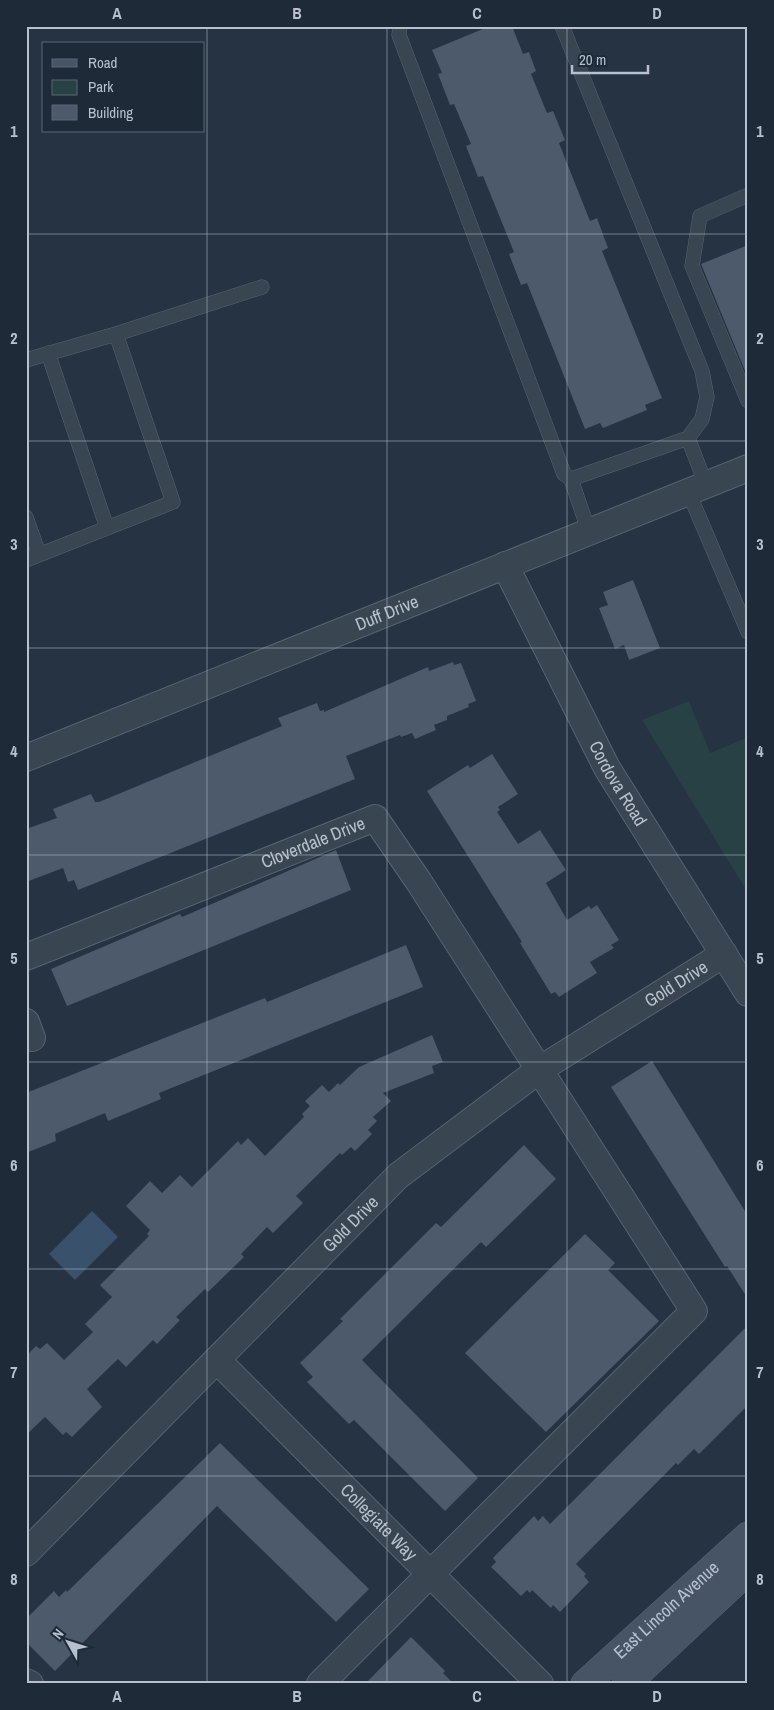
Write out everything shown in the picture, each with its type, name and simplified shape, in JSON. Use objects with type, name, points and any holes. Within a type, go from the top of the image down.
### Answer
[{"type":"street","name":"Duff Drive","points":[[26,758],[748,468]]},
{"type":"street","name":"Cordova Road","points":[[505,565],[607,768],[748,993]]},
{"type":"street","name":"Cloverdale Drive","points":[[26,957],[375,818],[419,882],[539,1070]]},
{"type":"street","name":"Gold Drive","points":[[26,1553],[398,1176],[539,1070],[724,954]]},
{"type":"street","points":[[320,1684],[694,1312],[539,1070]]},
{"type":"street","name":"Collegiate Way","points":[[216,1360],[540,1684]]},
{"type":"street","name":"East Lincoln Avenue","points":[[585,1684],[748,1536]]},
{"type":"street","name":"East Lincoln Avenue","points":[[626,1684],[748,1570]]},
{"type":"street","points":[[26,1682],[30,1684]]},
{"type":"lane","points":[[400,26],[399,35],[564,474],[571,478],[588,532]]},
{"type":"lane","points":[[562,26],[702,371],[707,396],[702,419],[688,438],[571,478]]},
{"type":"lane","points":[[747,396],[692,266],[700,216],[748,195]]},
{"type":"lane","points":[[26,360],[116,334],[262,287]]},
{"type":"lane","points":[[26,517],[33,557],[173,502],[116,334]]},
{"type":"lane","points":[[48,353],[107,528]]},
{"type":"lane","points":[[688,438],[697,488],[748,632]]},
{"type":"green space","points":[[689,701],[710,753],[748,737],[748,893],[642,720]]},
{"type":"water","points":[[92,1211],[118,1237],[75,1280],[49,1254]]},
{"type":"building","points":[[490,26],[512,26],[523,54],[529,52],[536,71],[531,74],[547,113],[553,111],[565,140],[559,143],[590,221],[597,218],[608,248],[602,251],[662,398],[645,405],[647,410],[603,428],[600,423],[585,429],[527,283],[521,285],[509,254],[514,252],[483,176],[478,177],[466,146],[471,144],[454,104],[450,105],[438,74],[442,73],[432,50]]},
{"type":"building","points":[[748,245],[748,378],[701,264]]},
{"type":"building","points":[[633,580],[660,648],[629,660],[624,645],[615,649],[599,608],[608,605],[603,592]]},
{"type":"building","points":[[453,662],[454,665],[461,663],[476,701],[468,704],[469,707],[447,716],[447,720],[434,725],[436,730],[415,739],[412,733],[401,737],[400,735],[346,756],[355,779],[78,890],[74,880],[68,882],[63,868],[26,882],[26,829],[57,818],[53,809],[91,794],[95,802],[99,802],[282,726],[278,718],[317,703],[320,711],[324,710],[324,712],[428,667],[429,671]]},
{"type":"building","points":[[492,754],[518,794],[498,807],[500,810],[497,812],[518,844],[540,830],[566,870],[546,883],[567,920],[589,906],[591,909],[597,905],[619,940],[611,945],[614,948],[590,962],[597,973],[559,997],[555,992],[551,994],[520,943],[522,942],[427,791],[468,765],[470,768]]},
{"type":"building","points":[[336,850],[351,890],[67,1006],[51,969],[180,914],[182,917]]},
{"type":"building","points":[[406,945],[423,987],[159,1093],[161,1099],[108,1121],[105,1113],[64,1130],[55,1134],[56,1141],[26,1153],[26,1093],[265,998],[267,1002]]},
{"type":"building","points":[[432,1035],[443,1062],[432,1066],[434,1073],[383,1093],[391,1101],[373,1117],[377,1121],[368,1130],[372,1134],[355,1151],[351,1147],[342,1155],[340,1153],[296,1196],[303,1203],[273,1233],[267,1227],[241,1254],[244,1257],[208,1292],[205,1289],[176,1317],[180,1320],[157,1344],[153,1340],[126,1367],[118,1359],[87,1389],[102,1407],[72,1437],[66,1432],[63,1435],[45,1417],[26,1435],[26,1356],[36,1346],[40,1349],[47,1343],[64,1360],[93,1332],[85,1324],[112,1297],[100,1285],[149,1236],[147,1234],[150,1230],[126,1206],[150,1181],[162,1193],[180,1175],[192,1187],[238,1141],[241,1145],[248,1138],[265,1156],[304,1117],[302,1114],[310,1106],[305,1101],[322,1085],[329,1092],[338,1083],[340,1085],[359,1067]]},
{"type":"building","points":[[652,1061],[748,1216],[748,1299],[727,1266],[725,1267],[611,1087]]},
{"type":"building","points":[[524,1145],[556,1179],[486,1247],[481,1242],[362,1360],[478,1478],[445,1511],[354,1420],[349,1424],[307,1382],[313,1377],[300,1363],[343,1321],[340,1319],[436,1223],[441,1227]]},
{"type":"building","points":[[585,1234],[615,1263],[608,1270],[659,1321],[546,1432],[465,1353]]},
{"type":"building","points":[[748,1325],[748,1405],[699,1454],[694,1449],[678,1465],[676,1463],[576,1564],[586,1574],[584,1576],[589,1582],[560,1612],[553,1605],[551,1608],[532,1590],[530,1593],[527,1590],[521,1596],[491,1567],[496,1562],[493,1558],[534,1516],[538,1521],[543,1516],[550,1524]]},
{"type":"building","points":[[220,1443],[369,1589],[336,1622],[217,1506],[55,1671],[26,1642],[26,1619],[54,1591],[59,1597],[66,1590],[67,1592]]},
{"type":"building","points":[[411,1637],[445,1671],[443,1673],[454,1684],[365,1684]]}]
